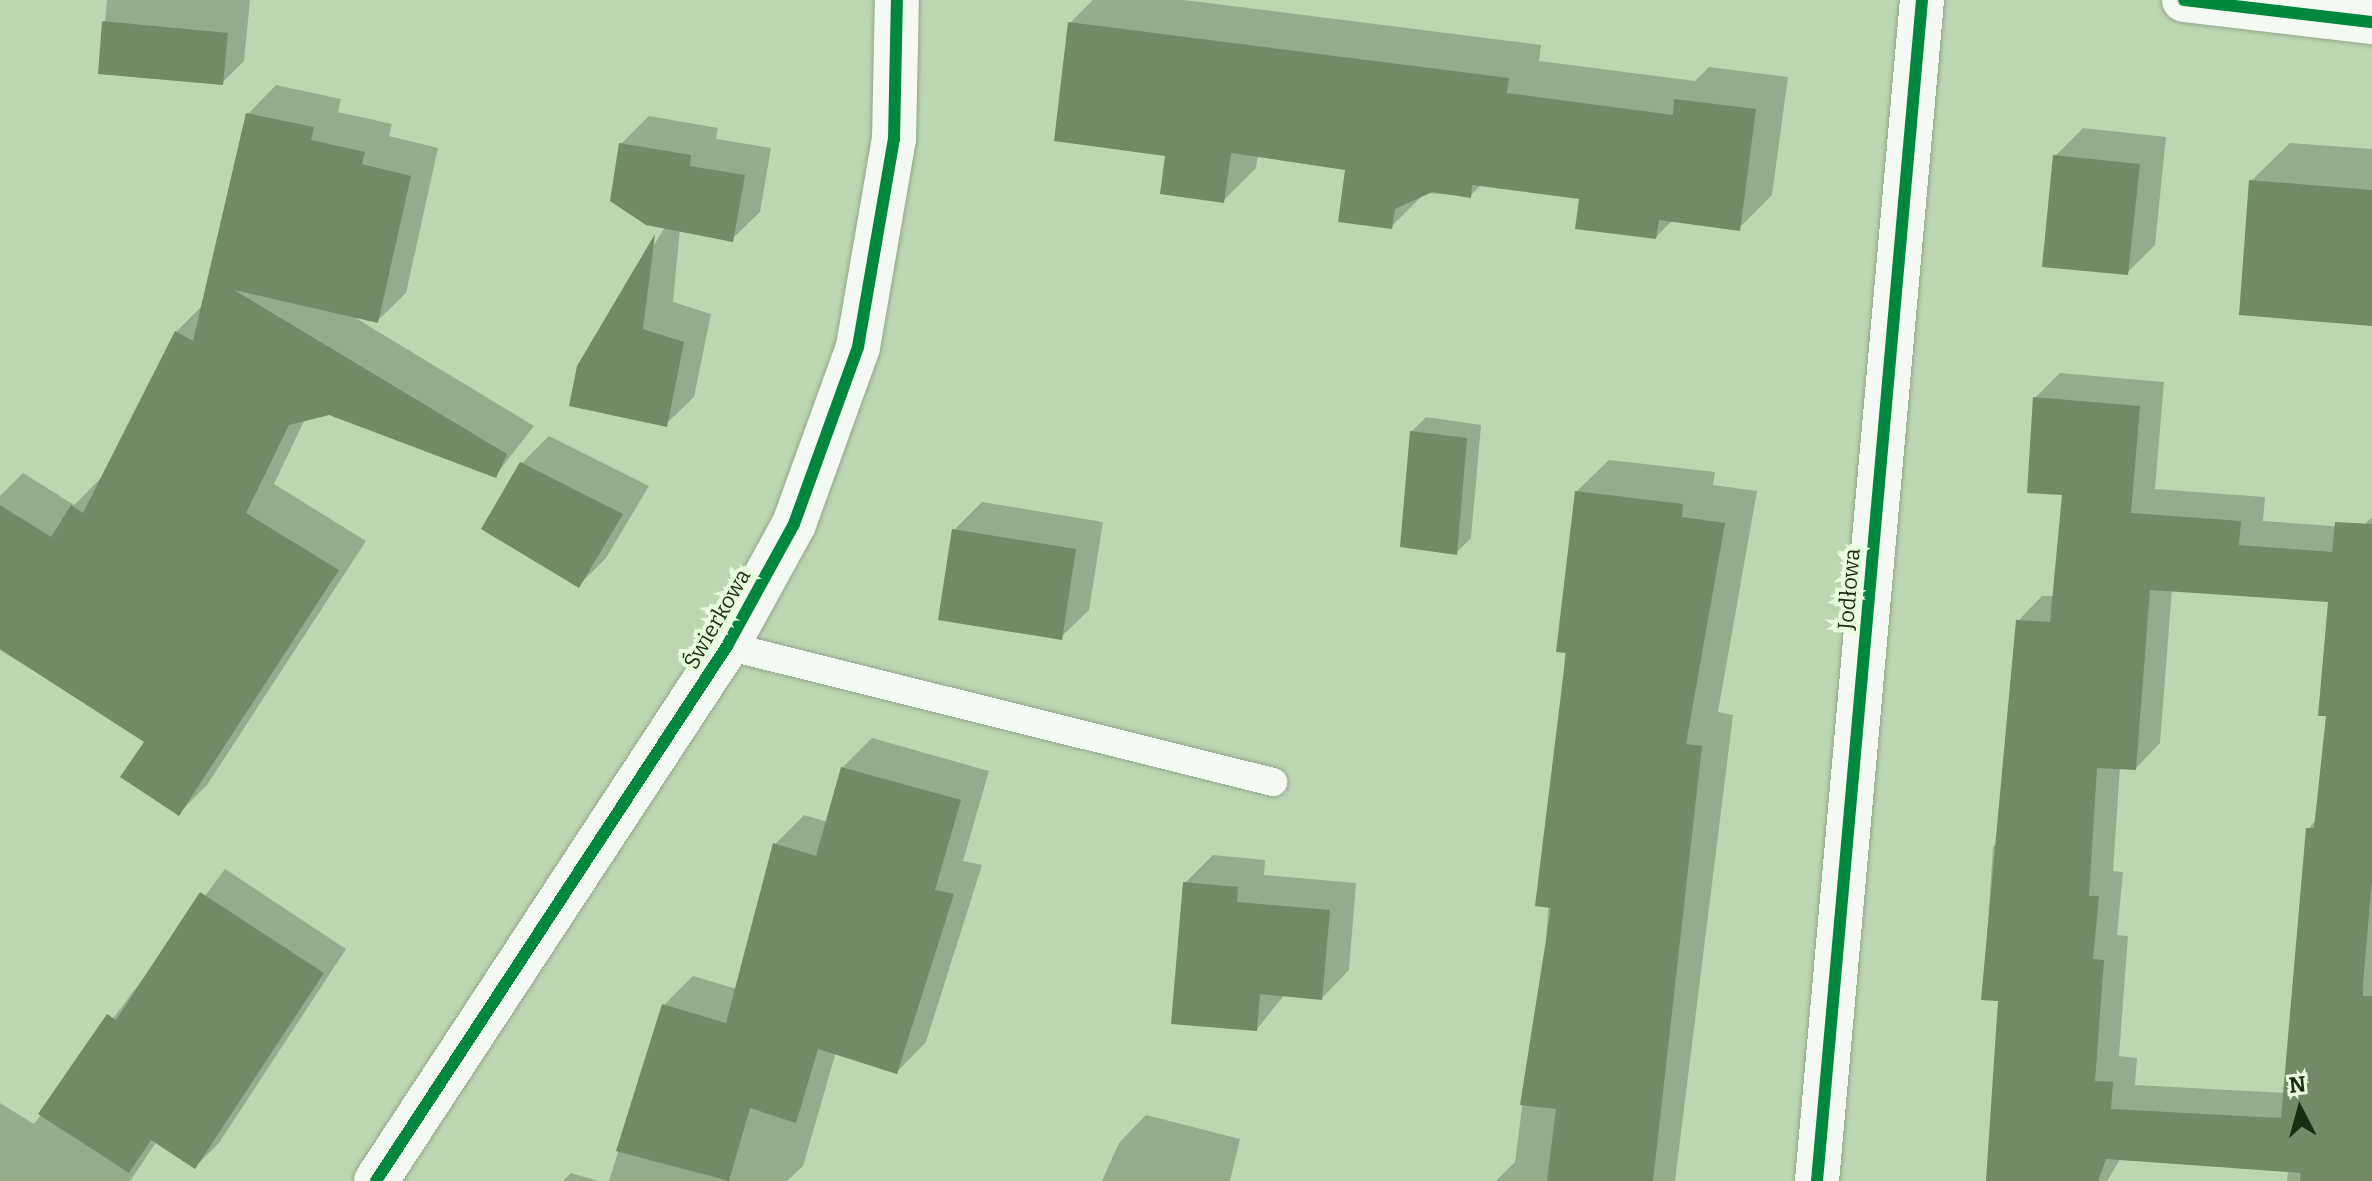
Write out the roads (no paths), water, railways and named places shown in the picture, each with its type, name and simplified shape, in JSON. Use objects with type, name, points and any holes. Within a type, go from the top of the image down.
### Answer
[{"type":"street","name":"Świerkowa","points":[[376,1181],[727,646],[794,524],[858,347],[894,139],[897,0]]},
{"type":"street","name":"Jodłowa","points":[[1817,1181],[1922,0]]},
{"type":"street","points":[[2184,0],[2326,8],[2372,22]]},
{"type":"lane","points":[[727,646],[1273,782]]}]
